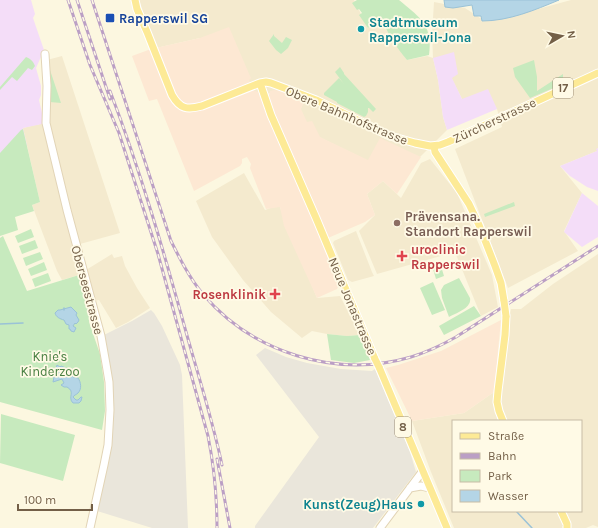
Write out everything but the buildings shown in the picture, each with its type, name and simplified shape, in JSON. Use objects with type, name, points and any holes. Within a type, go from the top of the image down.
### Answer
[{"type":"main road","points":[[130,0],[137,9]]},
{"type":"main road","points":[[135,0],[137,9],[172,95],[180,106],[190,108],[197,107],[260,83]]},
{"type":"main road","name":"Zürcherstrasse","points":[[434,146],[448,142],[598,73]]},
{"type":"main road","name":"Obere Bahnhofstrasse","points":[[260,83],[271,83],[309,97],[390,136],[426,146],[434,146]]},
{"type":"main road","name":"Neue Jonastrasse","points":[[260,83],[271,115],[447,528]]},
{"type":"main road","points":[[434,146],[435,152],[468,204],[479,225],[499,277],[506,316],[497,402],[503,420]]},
{"type":"main road","points":[[562,512],[565,518],[567,528]]},
{"type":"street","name":"Oberseestrasse","points":[[45,54],[48,86],[46,123],[67,210],[101,336],[109,382],[110,416],[108,445],[90,528]]},
{"type":"street","points":[[380,528],[422,472]]},
{"type":"street","points":[[410,488],[421,486],[429,488]]},
{"type":"shaded area","points":[[0,0],[31,0],[35,14],[33,18],[44,50],[36,68],[41,86],[41,95],[39,100],[42,113],[42,124],[23,128],[27,146],[0,176]]},
{"type":"shaded area","points":[[139,0],[354,0],[368,28],[381,17],[385,28],[407,60],[427,56],[433,58],[438,80],[443,117],[447,130],[419,158],[368,161],[319,137],[305,122],[300,110],[305,100],[274,91],[261,97],[253,91],[200,38],[156,48]]},
{"type":"shaded area","points":[[571,0],[598,0],[598,148],[597,151],[560,166],[582,193],[564,231],[578,251],[508,288],[455,149],[502,127],[497,109],[462,99],[451,77],[433,58],[432,34],[434,2],[465,8],[480,18],[520,14]]},
{"type":"shaded area","points":[[229,27],[251,78],[249,80],[253,90],[258,92],[260,97],[269,95],[270,91],[274,90],[282,91],[305,99],[301,109],[307,122],[312,121],[320,137],[368,160],[380,138],[421,157],[397,194],[383,181],[367,194],[375,215],[365,222],[321,241],[338,282],[338,287],[337,289],[317,298],[284,226],[280,207],[266,209],[250,168],[251,164],[247,157],[242,159],[240,166],[194,191],[157,99],[149,101],[132,56],[151,49],[200,38]]},
{"type":"shaded area","points":[[454,52],[458,74],[452,78],[462,99],[488,89],[497,109],[447,130],[443,117],[438,80],[433,58]]},
{"type":"shaded area","points":[[62,56],[120,233],[80,244],[86,270],[112,254],[114,258],[122,256],[125,266],[150,308],[116,328],[99,300],[94,301],[79,275],[62,280],[57,271],[32,205],[40,202],[23,128],[48,122],[47,60]]},
{"type":"shaded area","points":[[598,148],[598,191],[587,187],[570,176],[560,166],[597,151],[596,149]]},
{"type":"shaded area","points":[[430,159],[457,193],[492,275],[498,307],[481,316],[455,252],[377,274],[359,231],[375,215],[367,194],[383,181],[401,198],[421,163]]},
{"type":"shaded area","points":[[244,173],[265,210],[279,205],[317,298],[340,296],[360,335],[347,336],[312,331],[302,338],[271,312],[243,280],[212,237],[196,201]]},
{"type":"shaded area","points":[[582,193],[598,206],[598,237],[582,247],[564,232]]},
{"type":"shaded area","points":[[356,231],[374,276],[352,282],[348,280],[333,243],[334,241]]},
{"type":"shaded area","points":[[598,254],[598,527],[593,525],[586,528],[454,528],[412,421],[464,413],[494,392],[511,309],[521,309],[553,284]]},
{"type":"shaded area","points":[[151,310],[162,326],[180,365],[182,375],[188,528],[152,528],[94,510],[108,445],[104,335]]},
{"type":"shaded area","points":[[501,320],[494,392],[464,413],[412,421],[386,368],[441,351]]},
{"type":"shaded area","points":[[265,348],[286,357],[307,363],[341,369],[372,371],[375,369],[410,452],[416,472],[373,528],[255,528],[319,437],[256,355]]},
{"type":"green space","points":[[357,0],[399,0],[419,17],[427,29],[430,44],[429,55],[407,60],[392,40],[381,17],[368,28],[359,15],[362,13],[359,9],[357,10],[352,3]]},
{"type":"green space","points":[[274,34],[274,36],[282,43],[286,37],[292,40],[288,48],[281,54],[269,41]]},
{"type":"green space","points":[[26,57],[32,60],[35,66],[32,70],[28,68],[17,81],[12,77],[0,90],[0,87]]},
{"type":"green space","points":[[534,60],[537,77],[537,91],[563,74],[563,84],[530,98],[515,77],[513,68]]},
{"type":"green space","points":[[48,64],[61,103],[50,102]]},
{"type":"green space","points":[[340,67],[344,74],[376,109],[373,112],[368,108],[368,112],[364,117],[324,95],[324,93],[339,78],[344,84],[335,72]]},
{"type":"green space","points":[[23,129],[40,202],[32,205],[34,211],[15,217],[18,230],[0,236],[0,153]]},
{"type":"green space","points":[[514,202],[515,206],[485,217],[484,214]]},
{"type":"green space","points":[[31,229],[34,237],[18,243],[15,236]]},
{"type":"green space","name":"Knie's Kinderzoo","points":[[3,236],[27,291],[79,275],[90,317],[89,322],[100,354],[104,382],[105,411],[102,430],[0,402],[0,238]]},
{"type":"green space","points":[[35,240],[38,248],[22,254],[19,246]]},
{"type":"green space","points":[[40,252],[43,259],[26,266],[23,258]]},
{"type":"green space","points":[[44,262],[47,270],[31,276],[28,269]]},
{"type":"green space","points":[[440,263],[444,276],[436,279],[432,266]]},
{"type":"green space","points":[[48,273],[51,281],[35,287],[32,279]]},
{"type":"green space","points":[[459,278],[470,298],[470,302],[469,305],[463,310],[449,317],[442,298],[441,290],[444,285]]},
{"type":"green space","points":[[433,282],[445,310],[432,315],[420,288]]},
{"type":"green space","points":[[474,306],[481,316],[444,335],[439,326]]},
{"type":"green space","points":[[327,334],[347,336],[360,335],[370,360],[354,363],[331,360]]},
{"type":"green space","points":[[1,414],[75,435],[63,481],[0,463]]},
{"type":"water","points":[[444,0],[559,0],[512,17],[492,21],[482,21],[481,16],[474,16],[472,5],[453,8],[445,7]]},
{"type":"water","points":[[71,307],[77,313],[76,315],[79,320],[73,326],[76,328],[74,332],[69,329],[69,325],[66,324],[64,320],[56,316],[55,313],[58,310]]},
{"type":"water","points":[[57,365],[66,368],[71,372],[73,377],[78,378],[81,386],[80,390],[73,397],[78,400],[82,397],[79,403],[73,403],[71,401],[71,391],[67,387],[61,385],[64,383],[62,379],[53,382],[54,377],[59,374],[58,371],[55,370]]},
{"type":"waterway","points":[[0,324],[23,323]]},
{"type":"waterway","points":[[517,512],[532,528]]},
{"type":"railway","points":[[68,0],[90,65],[119,133],[158,254],[208,436],[215,482],[217,528]]},
{"type":"railway","points":[[77,0],[110,99]]},
{"type":"railway","points":[[92,0],[171,241],[189,274],[202,293],[222,314],[245,331],[270,345],[297,356],[325,362],[354,365],[383,363],[411,357],[423,353],[456,337],[598,246]]},
{"type":"railway","points":[[110,91],[132,152],[161,245],[215,433],[222,465]]},
{"type":"railway","points":[[217,459],[230,528]]},
{"type":"place","name":"Rapperswil SG","points":[[110,18]]},
{"type":"place","name":"Stadtmuseum Rapperswil-Jona","points":[[361,29]]},
{"type":"place","name":"Prävensana. Standort Rapperswil","points":[[397,223]]},
{"type":"place","name":"uroclinic Rapperswil","points":[[402,256]]},
{"type":"place","name":"Rosenklinik","points":[[275,294]]},
{"type":"place","name":"Kunst(Zeug)Haus","points":[[421,504]]}]
